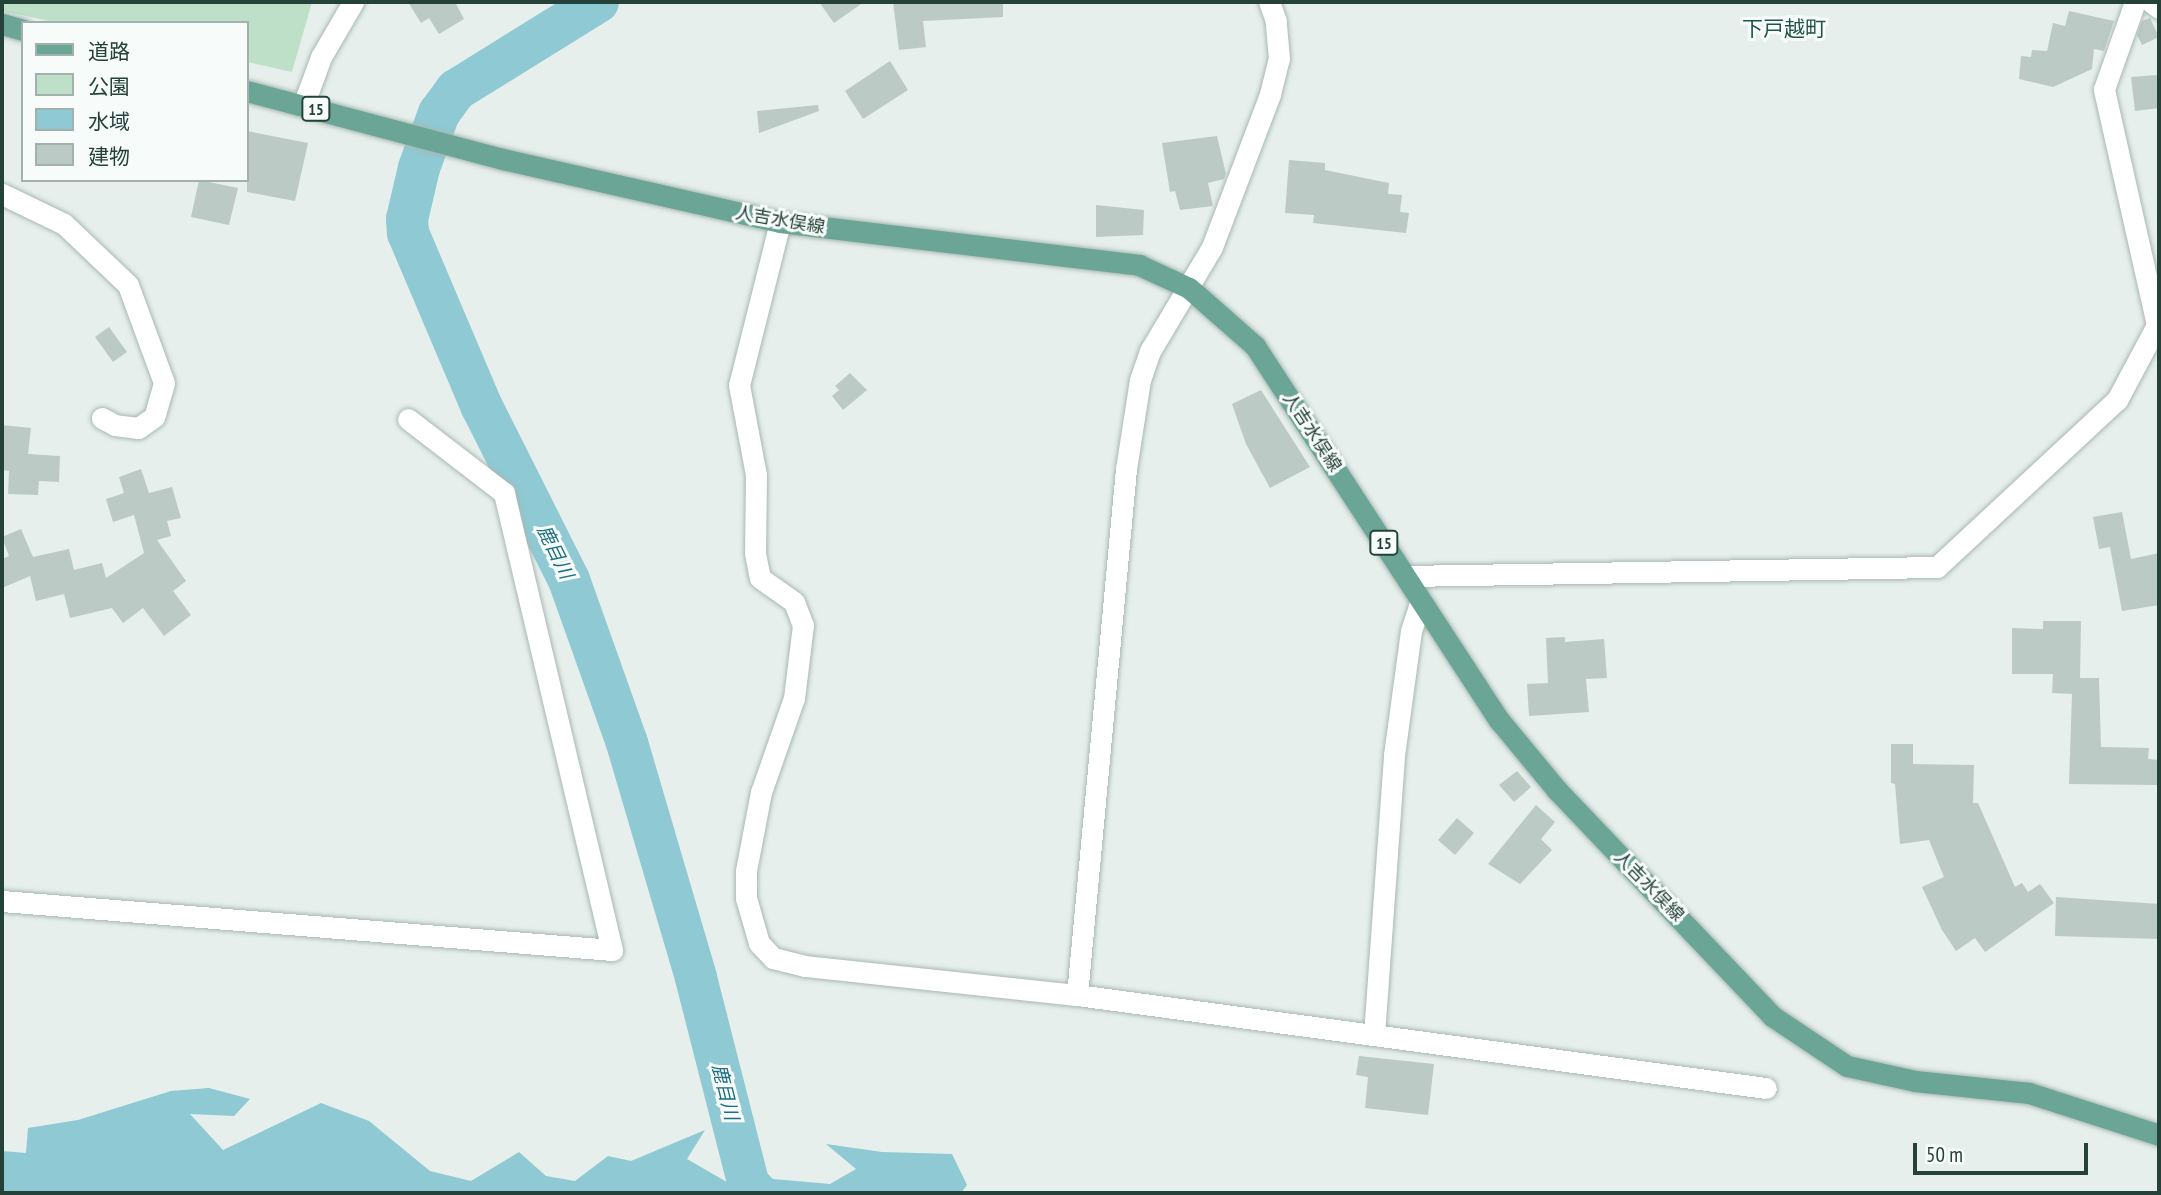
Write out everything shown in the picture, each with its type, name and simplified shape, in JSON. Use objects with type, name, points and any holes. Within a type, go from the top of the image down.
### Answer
[{"type":"main road","points":[[2,24],[21,29]]},
{"type":"main road","name":"人吉水俣線","points":[[248,91],[503,159],[780,222],[1139,265],[1189,288],[1255,345],[1499,720],[1557,790],[1772,1016],[1847,1066],[1915,1082],[2029,1093],[2159,1135]]},
{"type":"street","points":[[303,106],[321,57],[353,2]]},
{"type":"street","points":[[1077,995],[1125,482],[1140,380],[1150,351],[1212,247],[1270,94],[1279,59],[1276,21],[1269,2]]},
{"type":"street","points":[[1405,576],[1937,566],[2117,401],[2157,325],[2104,89],[2135,2]]},
{"type":"street","points":[[2151,2],[2159,8]]},
{"type":"street","points":[[2,194],[64,224],[128,285],[164,383],[155,417],[138,428],[115,425],[102,418]]},
{"type":"street","points":[[780,222],[739,385],[756,475],[755,553],[760,578],[794,602],[803,625],[794,698],[761,792],[746,871],[746,898],[758,943],[773,958],[805,966],[1077,995],[1766,1088]]},
{"type":"street","points":[[2,901],[612,950],[504,493],[408,419]]},
{"type":"street","points":[[1374,1035],[1394,755],[1410,631],[1421,601]]},
{"type":"green space","points":[[2,2],[312,2],[292,72],[248,62],[248,21],[50,21],[2,11]]},
{"type":"water","points":[[209,1088],[250,1099],[234,1116],[190,1114],[223,1150],[321,1103],[369,1121],[430,1171],[471,1181],[519,1152],[546,1176],[575,1181],[608,1156],[631,1161],[705,1130],[687,1159],[732,1185],[756,1162],[773,1179],[830,1184],[856,1169],[826,1144],[882,1152],[952,1154],[967,1185],[961,1193],[2,1193],[2,1151],[26,1153],[28,1128],[78,1120],[171,1091]]},
{"type":"building","points":[[408,2],[455,2],[464,19],[439,34],[429,18],[421,23]]},
{"type":"building","points":[[819,2],[864,2],[834,23]]},
{"type":"building","points":[[893,2],[1003,2],[1003,17],[923,21],[926,47],[899,50]]},
{"type":"building","points":[[2069,11],[2114,21],[2104,51],[2094,49],[2092,69],[2053,87],[2019,79],[2021,56],[2031,57],[2032,50],[2047,51],[2053,23],[2065,26]]},
{"type":"building","points":[[2150,18],[2159,37],[2142,45],[2137,35],[2142,21]]},
{"type":"building","points":[[890,61],[908,90],[863,119],[845,91]]},
{"type":"building","points":[[2157,75],[2159,108],[2135,111],[2131,77]]},
{"type":"building","points":[[818,105],[819,111],[759,133],[757,111]]},
{"type":"building","points":[[248,131],[308,143],[295,201],[247,192]]},
{"type":"building","points":[[1217,136],[1226,174],[1224,179],[1208,183],[1213,206],[1180,210],[1175,191],[1170,192],[1162,143]]},
{"type":"building","points":[[1289,160],[1325,163],[1325,170],[1389,183],[1388,194],[1402,195],[1400,212],[1409,213],[1406,233],[1313,223],[1314,215],[1285,213]]},
{"type":"building","points":[[199,182],[238,188],[229,225],[191,217]]},
{"type":"building","points":[[1096,205],[1144,210],[1143,235],[1096,237]]},
{"type":"building","points":[[109,327],[127,352],[113,362],[95,337]]},
{"type":"building","points":[[850,373],[867,390],[843,410],[832,396],[839,390],[835,386]]},
{"type":"building","points":[[1261,390],[1310,467],[1270,488],[1246,444],[1232,404]]},
{"type":"building","points":[[2,425],[31,428],[28,454],[60,456],[59,482],[39,481],[38,495],[8,494],[9,471],[2,470]]},
{"type":"building","points":[[141,469],[149,493],[172,487],[181,518],[167,521],[171,536],[157,540],[186,581],[173,591],[191,615],[164,636],[143,608],[123,623],[112,608],[70,618],[64,594],[36,601],[30,576],[2,588],[2,559],[9,556],[2,537],[21,529],[33,557],[69,549],[74,570],[102,563],[106,578],[144,553],[134,515],[113,522],[106,499],[124,493],[119,477]]},
{"type":"building","points":[[2122,512],[2131,559],[2159,553],[2159,605],[2122,611],[2110,547],[2099,549],[2093,517]]},
{"type":"building","points":[[2043,621],[2081,621],[2080,678],[2099,678],[2101,747],[2149,748],[2148,759],[2159,760],[2159,785],[2069,784],[2072,694],[2052,693],[2053,674],[2012,674],[2012,628],[2043,629]]},
{"type":"building","points":[[1565,637],[1565,642],[1604,639],[1607,678],[1586,679],[1589,712],[1529,716],[1527,684],[1548,683],[1546,638]]},
{"type":"building","points":[[1891,744],[1913,744],[1913,764],[1974,765],[1973,803],[1978,803],[2015,887],[2022,883],[2028,892],[2040,884],[2054,903],[1985,952],[1975,938],[1956,951],[1942,930],[1922,887],[1944,877],[1929,840],[1900,844],[1895,784],[1891,783]]},
{"type":"building","points":[[1517,771],[1531,787],[1514,802],[1499,785]]},
{"type":"building","points":[[1536,805],[1555,822],[1541,839],[1552,850],[1520,884],[1488,864]]},
{"type":"building","points":[[1457,818],[1474,833],[1455,855],[1438,840]]},
{"type":"building","points":[[2056,897],[2159,904],[2159,939],[2055,936]]},
{"type":"building","points":[[1359,1056],[1434,1064],[1428,1115],[1365,1108],[1368,1077],[1356,1075]]},
{"type":"waterway","name":"鹿目川","points":[[598,2],[456,90],[439,113],[419,168],[407,219],[408,233],[482,407],[569,580],[627,743],[696,978],[751,1193]]},
{"type":"district","name":"下戸越町","points":[[1784,29]]}]
